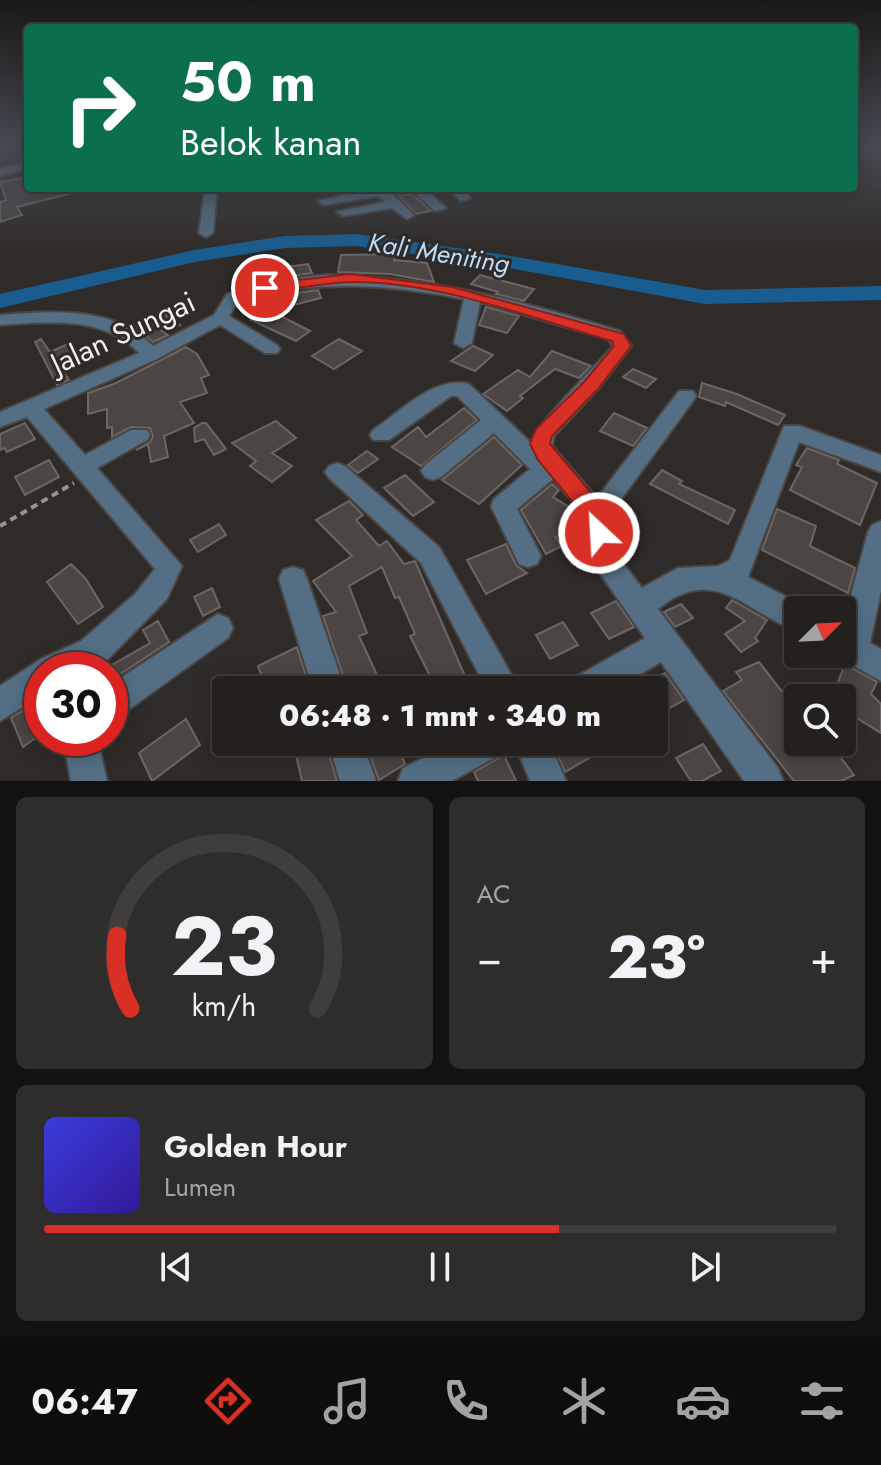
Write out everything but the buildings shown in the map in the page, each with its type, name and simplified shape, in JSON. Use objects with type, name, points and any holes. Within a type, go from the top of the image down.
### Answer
[{"type":"street","points":[[206,233],[211,192]]},
{"type":"street","points":[[324,201],[371,192]]},
{"type":"street","points":[[384,192],[407,215]]},
{"type":"street","points":[[422,192],[440,208]]},
{"type":"street","points":[[458,192],[465,198]]},
{"type":"street","points":[[343,212],[364,215],[395,204]]},
{"type":"street","points":[[387,277],[451,280],[464,284],[470,296],[463,343]]},
{"type":"street","name":"Jalan Sungai","points":[[0,420],[150,355],[220,318],[229,301],[239,295],[323,280],[371,279],[470,296]]},
{"type":"street","points":[[470,296],[611,334],[621,341],[622,346],[608,366],[541,440],[545,455],[597,523]]},
{"type":"street","points":[[0,320],[53,314],[84,317],[132,338],[150,355]]},
{"type":"street","points":[[220,318],[271,349]]},
{"type":"street","points":[[381,435],[446,390],[455,388],[472,396],[597,523]]},
{"type":"street","points":[[686,396],[608,503],[597,523],[597,548],[765,781]]},
{"type":"street","points":[[30,407],[170,570],[165,583],[94,652]]},
{"type":"street","points":[[433,471],[495,420]]},
{"type":"street","points":[[640,606],[675,581],[723,578],[736,572],[792,431],[881,464]]},
{"type":"street","points":[[84,471],[139,435]]},
{"type":"street","points":[[528,556],[503,506],[545,470]]},
{"type":"street","points":[[337,472],[430,555],[496,676]]},
{"type":"street","points":[[856,618],[881,532]]},
{"type":"street","points":[[723,578],[784,611]]},
{"type":"street","points":[[293,579],[324,676]]},
{"type":"street","points":[[128,691],[218,628]]},
{"type":"street","points":[[608,676],[666,643]]},
{"type":"street","points":[[856,651],[881,666]]},
{"type":"street","points":[[0,705],[24,688]]},
{"type":"street","points":[[84,756],[89,781]]},
{"type":"street","points":[[350,756],[358,781]]},
{"type":"street","points":[[416,781],[463,756]]},
{"type":"street","points":[[537,756],[548,781]]},
{"type":"path","points":[[0,526],[84,471]]},
{"type":"waterway","name":"Kali Meniting","points":[[0,301],[59,290],[194,256],[285,242],[356,240],[499,260],[705,297],[881,293]]},
{"type":"route","points":[[265,288],[350,278],[401,282],[452,291],[618,338],[622,346],[608,366],[543,434],[540,444],[545,455],[595,514],[599,533]]}]
